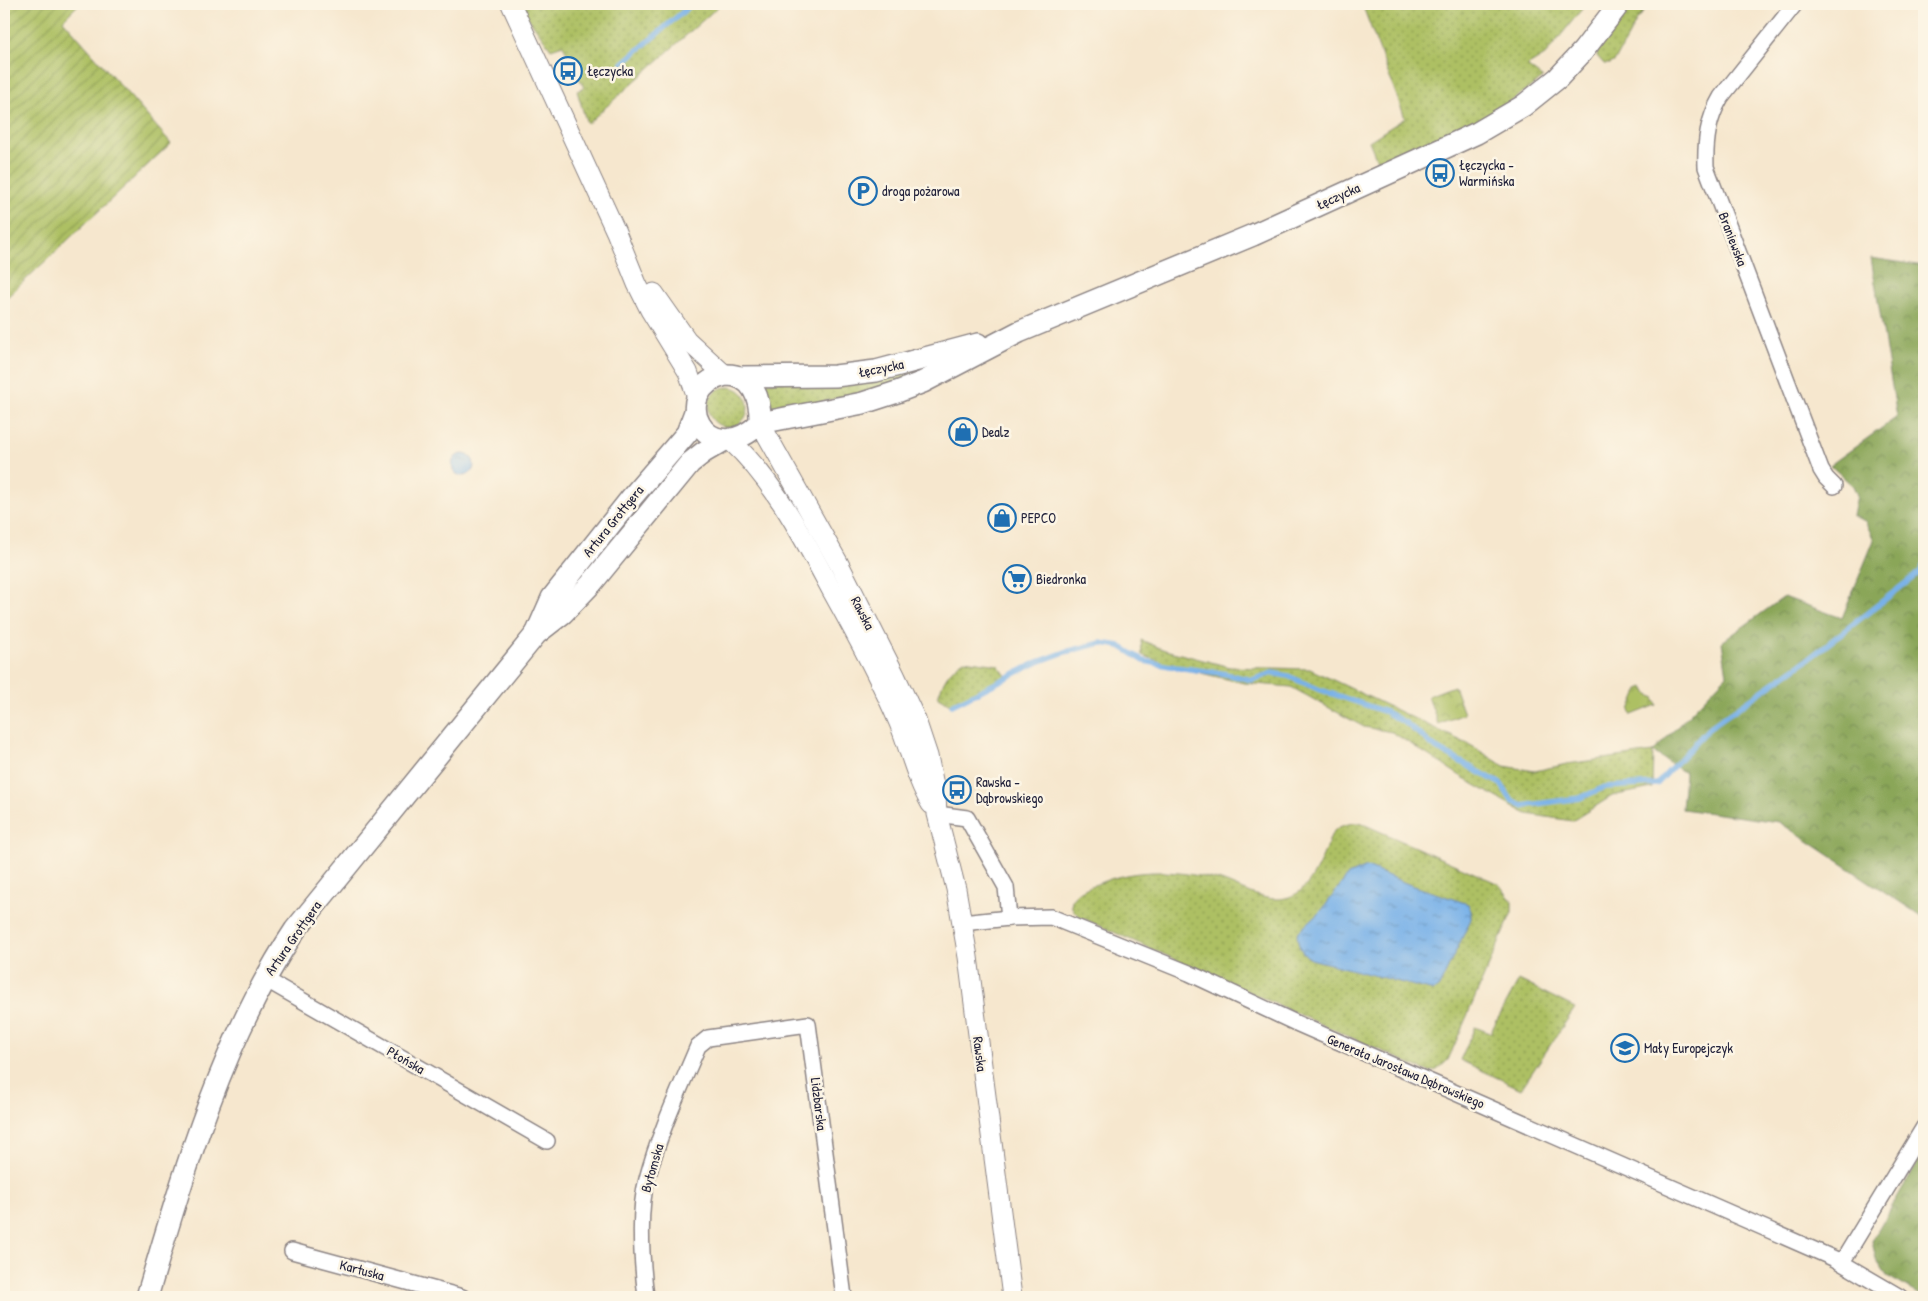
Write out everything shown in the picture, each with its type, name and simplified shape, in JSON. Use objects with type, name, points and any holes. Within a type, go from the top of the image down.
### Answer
[{"type":"main road","name":"Łęczycka","points":[[760,423],[881,398],[923,382],[1019,332],[1252,235],[1436,153],[1503,120],[1558,78],[1583,51],[1619,4]]},
{"type":"main road","name":"Łęczycka","points":[[732,376],[835,376],[876,371],[1019,332]]},
{"type":"main road","points":[[732,376],[750,384],[756,393],[760,410],[760,423],[750,432],[727,441],[713,437],[705,431],[699,422],[696,404],[708,382],[716,377],[732,376]]},
{"type":"main road","name":"Artura Grottgera","points":[[536,634],[552,598],[638,490],[687,433],[696,404]]},
{"type":"main road","name":"Artura Grottgera","points":[[148,1297],[222,1069],[265,979],[284,947],[308,913],[536,634],[563,613],[591,584],[690,463],[704,452],[727,441]]},
{"type":"street","points":[[511,4],[627,256],[637,284],[650,310],[682,362],[696,404]]},
{"type":"street","name":"Braniewska","points":[[1795,4],[1721,97],[1715,108],[1707,133],[1706,167],[1821,470],[1834,486]]},
{"type":"street","points":[[627,256],[687,340],[732,376]]},
{"type":"street","name":"Rawska","points":[[760,423],[848,583],[916,720],[928,756],[936,795],[937,814],[952,871],[962,923],[1012,1297]]},
{"type":"street","name":"Rawska","points":[[727,441],[749,458],[762,475],[827,582],[890,703],[927,797],[937,814]]},
{"type":"street","points":[[937,814],[967,818],[1006,887],[1009,918]]},
{"type":"street","name":"Generała Jarosława Dąbrowskiego","points":[[962,923],[1009,918],[1051,917],[1189,973],[1296,1023],[1842,1262],[1900,1297]]},
{"type":"street","name":"Płońska","points":[[265,979],[548,1141]]},
{"type":"street","name":"Lidzbarska","points":[[698,1046],[708,1038],[808,1024],[844,1297]]},
{"type":"street","name":"Bytomska","points":[[646,1297],[642,1226],[646,1180],[658,1144],[698,1046]]},
{"type":"street","points":[[1842,1262],[1924,1127]]},
{"type":"street","name":"Kartuska","points":[[292,1251],[462,1297]]},
{"type":"green space","points":[[4,4],[79,4],[63,20],[171,143],[4,300]]},
{"type":"green space","points":[[521,4],[721,4],[587,124],[577,91],[584,88],[563,45],[551,49],[526,15]]},
{"type":"green space","points":[[1362,4],[1586,4],[1545,55],[1527,66],[1543,78],[1489,117],[1380,167],[1369,141],[1405,118]]},
{"type":"green space","points":[[1630,4],[1650,4],[1637,20],[1615,61],[1610,64],[1604,64],[1597,56],[1599,45]]},
{"type":"green space","points":[[1871,258],[1924,266],[1924,918],[1779,822],[1682,809],[1685,773],[1653,752],[1727,675],[1722,642],[1784,597],[1842,618],[1874,540],[1865,521],[1853,516],[1857,495],[1853,486],[1830,465],[1897,417]]},
{"type":"green space","points":[[951,358],[908,381],[768,415],[761,383]]},
{"type":"green space","points":[[732,387],[739,390],[745,396],[748,407],[747,415],[739,424],[732,427],[724,427],[717,424],[709,415],[708,403],[711,396],[720,388]]},
{"type":"green space","points":[[1141,640],[1165,650],[1230,667],[1310,669],[1472,746],[1504,766],[1535,771],[1567,764],[1653,752],[1652,788],[1612,796],[1572,821],[1527,814],[1473,784],[1392,732],[1364,727],[1291,687],[1244,683],[1175,667],[1142,655]]},
{"type":"green space","points":[[964,660],[998,665],[1007,677],[952,705],[938,697],[947,676]]},
{"type":"green space","points":[[1454,686],[1464,714],[1438,724],[1428,696]]},
{"type":"green space","points":[[1644,687],[1649,696],[1654,697],[1657,705],[1632,715],[1630,710],[1639,689]]},
{"type":"green space","points":[[1354,823],[1363,824],[1499,884],[1512,901],[1512,912],[1448,1060],[1437,1070],[1429,1072],[1082,918],[1076,913],[1071,904],[1074,897],[1084,889],[1127,875],[1159,872],[1206,877],[1249,893],[1272,899],[1289,897],[1297,893],[1310,880],[1333,832],[1340,827]]},
{"type":"green space","points":[[1519,980],[1575,1008],[1521,1089],[1460,1060],[1475,1027],[1490,1033]]},
{"type":"green space","points":[[1924,1151],[1924,1297],[1887,1276],[1876,1260],[1872,1241]]},
{"type":"water","points":[[463,454],[473,461],[474,465],[467,475],[463,476],[453,469],[452,465],[459,455]]},
{"type":"water","points":[[1367,867],[1408,884],[1468,904],[1471,911],[1471,919],[1439,987],[1434,991],[1311,959],[1300,948],[1297,933],[1322,910],[1348,875]]},
{"type":"waterway","points":[[623,63],[692,4]]},
{"type":"waterway","points":[[952,705],[1038,662],[1065,652],[1101,643],[1120,646],[1144,661],[1175,667],[1221,673],[1252,680],[1272,673],[1288,676],[1318,689],[1386,712],[1407,724],[1436,748],[1501,784],[1512,801],[1522,806],[1580,798],[1605,787],[1657,784],[1710,727],[1811,657],[1920,572],[1924,565]]},
{"type":"place","name":"Łęczycka","points":[[568,71]]},
{"type":"place","name":"Łęczycka - Warmińska","points":[[1440,173]]},
{"type":"place","name":"droga pożarowa","points":[[863,191]]},
{"type":"place","name":"Dealz","points":[[963,432]]},
{"type":"place","name":"PEPCO","points":[[1002,518]]},
{"type":"place","name":"Biedronka","points":[[1017,579]]},
{"type":"place","name":"Rawska - Dąbrowskiego","points":[[957,790]]},
{"type":"place","name":"Mały Europejczyk","points":[[1625,1048]]}]
